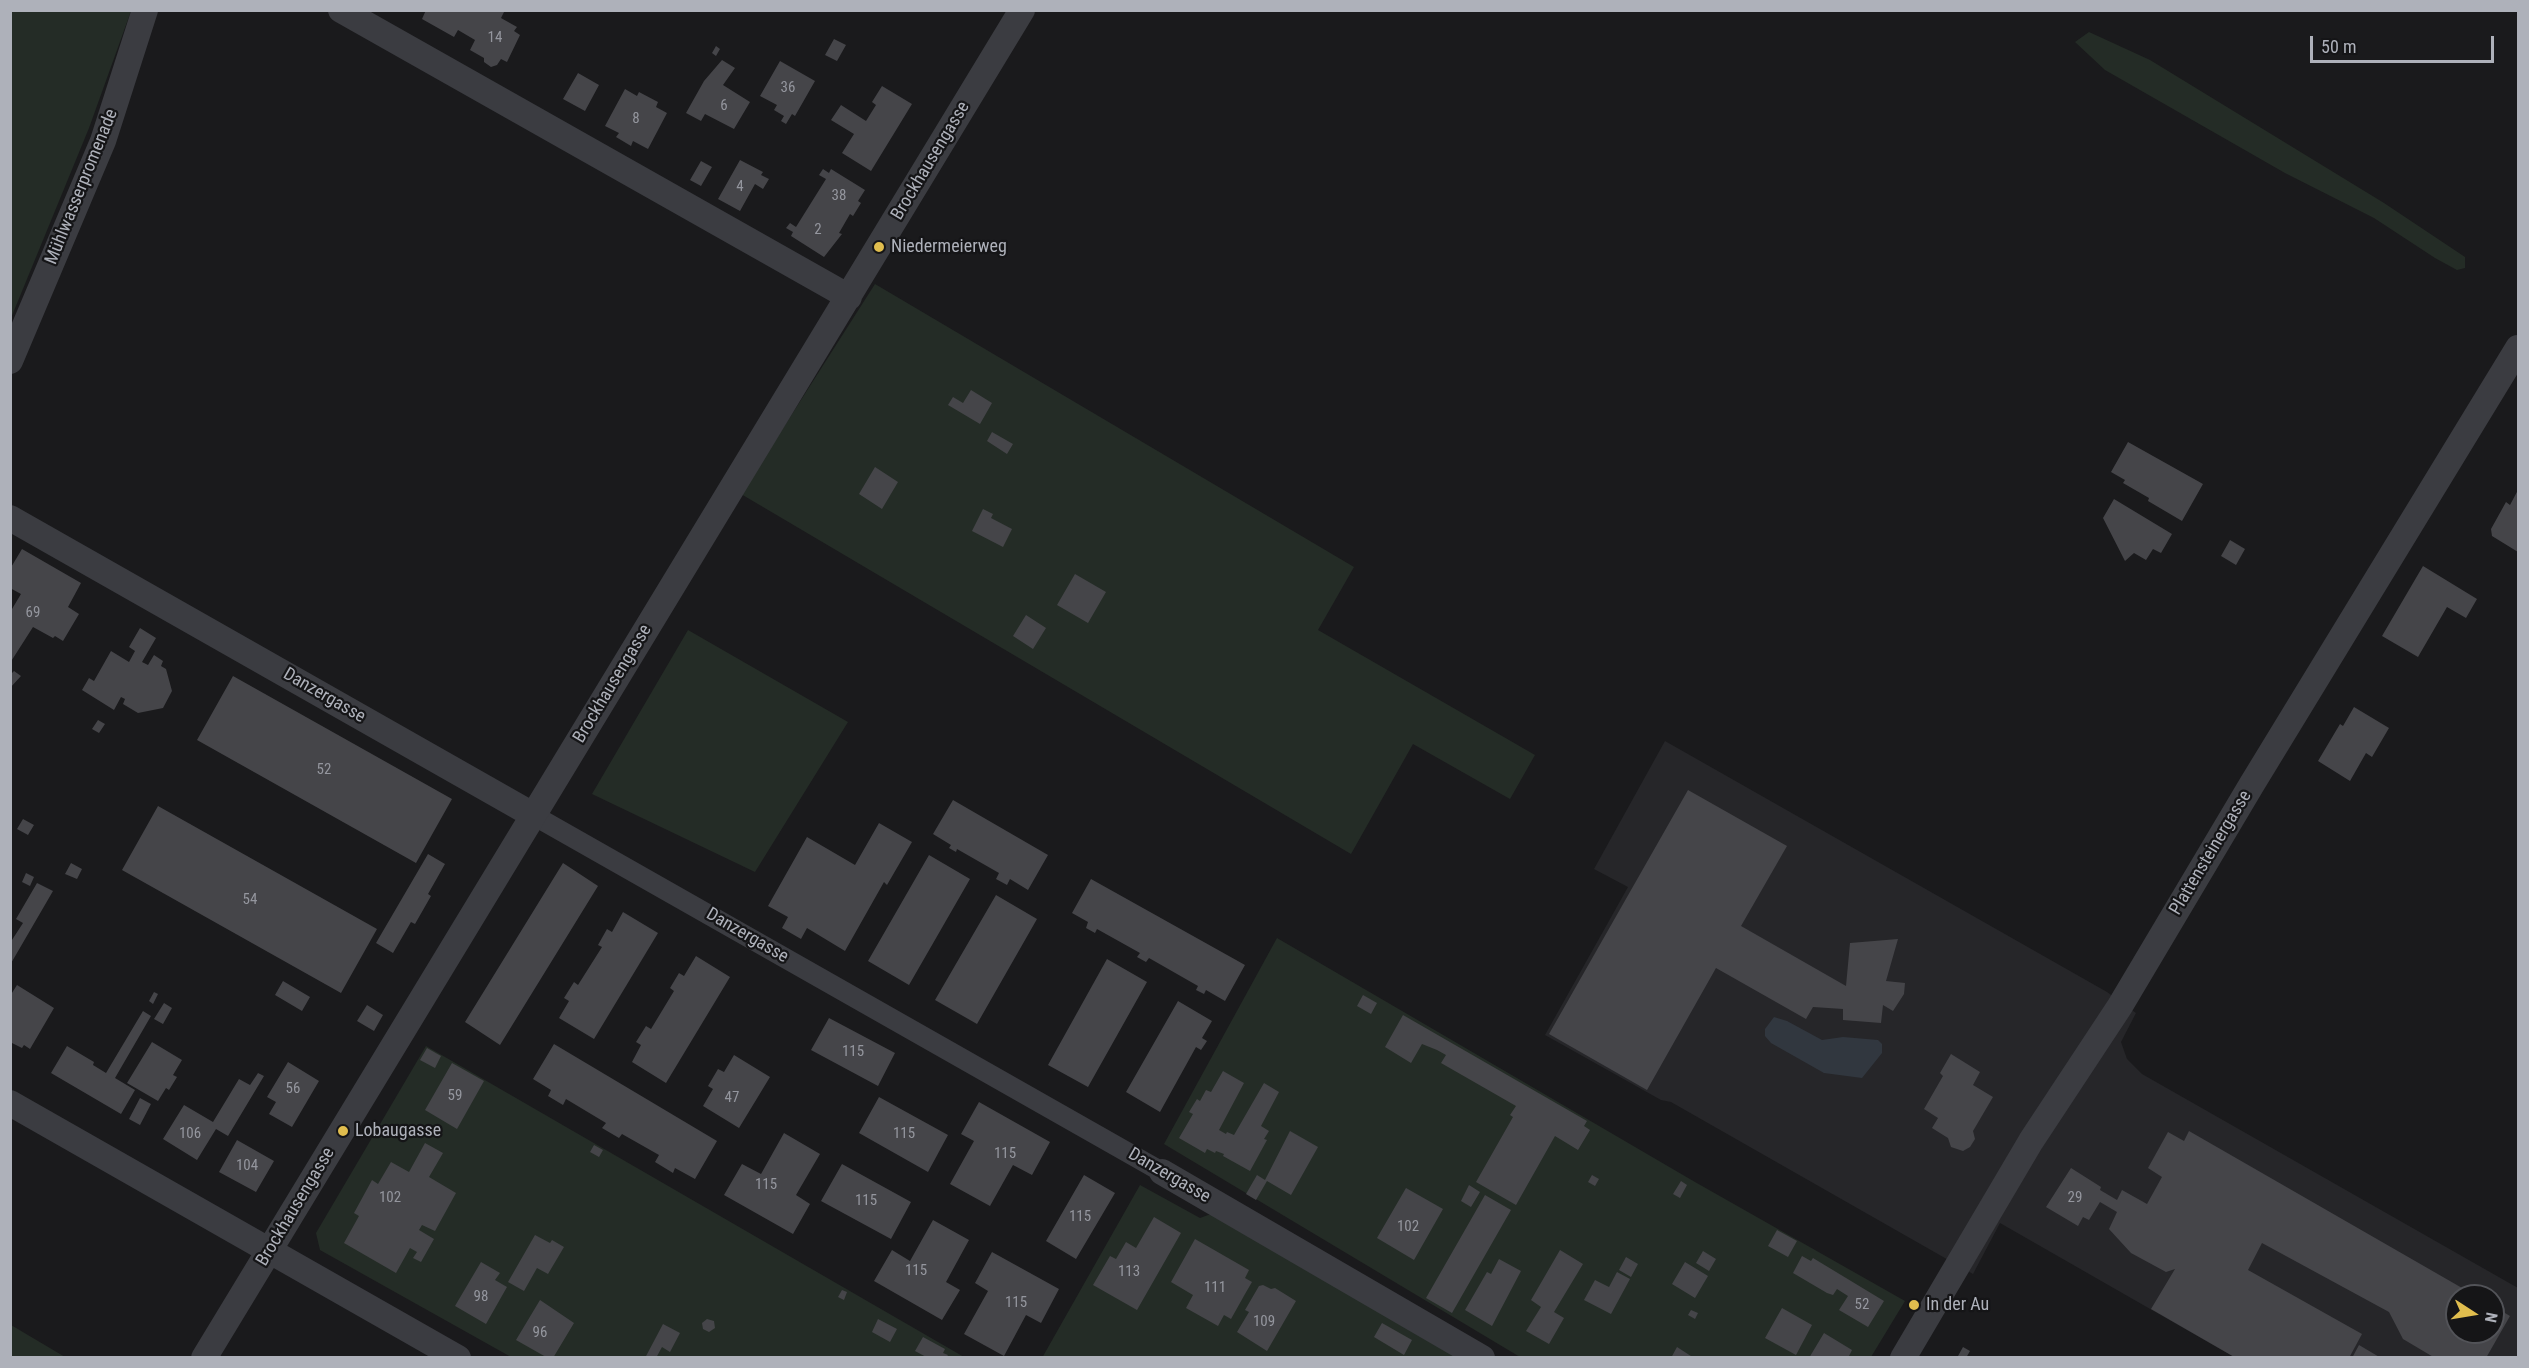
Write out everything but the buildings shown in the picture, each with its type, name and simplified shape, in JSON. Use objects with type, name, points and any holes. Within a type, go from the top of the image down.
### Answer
[{"type":"street","name":"Mühlwasserpromenade","points":[[10,362],[16,335],[103,141],[146,10]]},
{"type":"street","points":[[341,10],[849,297]]},
{"type":"street","name":"Brockhausengasse","points":[[204,1358],[1022,10]]},
{"type":"street","name":"Plattensteinergasse","points":[[1903,1358],[2031,1141],[2120,1006],[2252,784],[2518,348]]},
{"type":"street","name":"Danzergasse","points":[[10,518],[1162,1172],[1482,1358]]},
{"type":"street","points":[[10,1103],[458,1358]]},
{"type":"shaded area","points":[[11,10],[131,11],[89,128],[11,318]]},
{"type":"shaded area","points":[[2089,32],[2150,60],[2384,203],[2465,257],[2465,268],[2457,270],[2435,258],[2374,218],[2285,173],[2105,70],[2075,42]]},
{"type":"shaded area","points":[[875,284],[1354,567],[1318,630],[1535,755],[1510,799],[1413,744],[1351,854],[741,494]]},
{"type":"shaded area","points":[[688,630],[848,722],[755,872],[592,794]]},
{"type":"shaded area","points":[[1665,741],[2107,992],[2136,1013],[2121,1042],[2127,1059],[2142,1074],[2518,1288],[2518,1357],[2234,1357],[2000,1223],[1973,1274],[1671,1102],[1661,1100],[1545,1035],[1628,887],[1594,869]]},
{"type":"shaded area","points":[[1277,938],[1695,1182],[1905,1301],[1871,1357],[1520,1357],[1164,1144]]},
{"type":"shaded area","points":[[1774,1017],[1787,1021],[1822,1040],[1843,1037],[1878,1040],[1882,1044],[1882,1053],[1862,1078],[1824,1073],[1771,1043],[1765,1036],[1765,1029]]},
{"type":"shaded area","points":[[426,1046],[964,1357],[511,1357],[320,1250],[316,1233]]},
{"type":"shaded area","points":[[1140,1185],[1200,1218],[1211,1214],[1462,1358],[1042,1358]]},
{"type":"shaded area","points":[[11,1325],[65,1357],[11,1357]]},
{"type":"place","name":"Niedermeierweg","points":[[879,247]]},
{"type":"place","name":"Lobaugasse","points":[[343,1131]]},
{"type":"place","name":"In der Au","points":[[1914,1305]]}]
